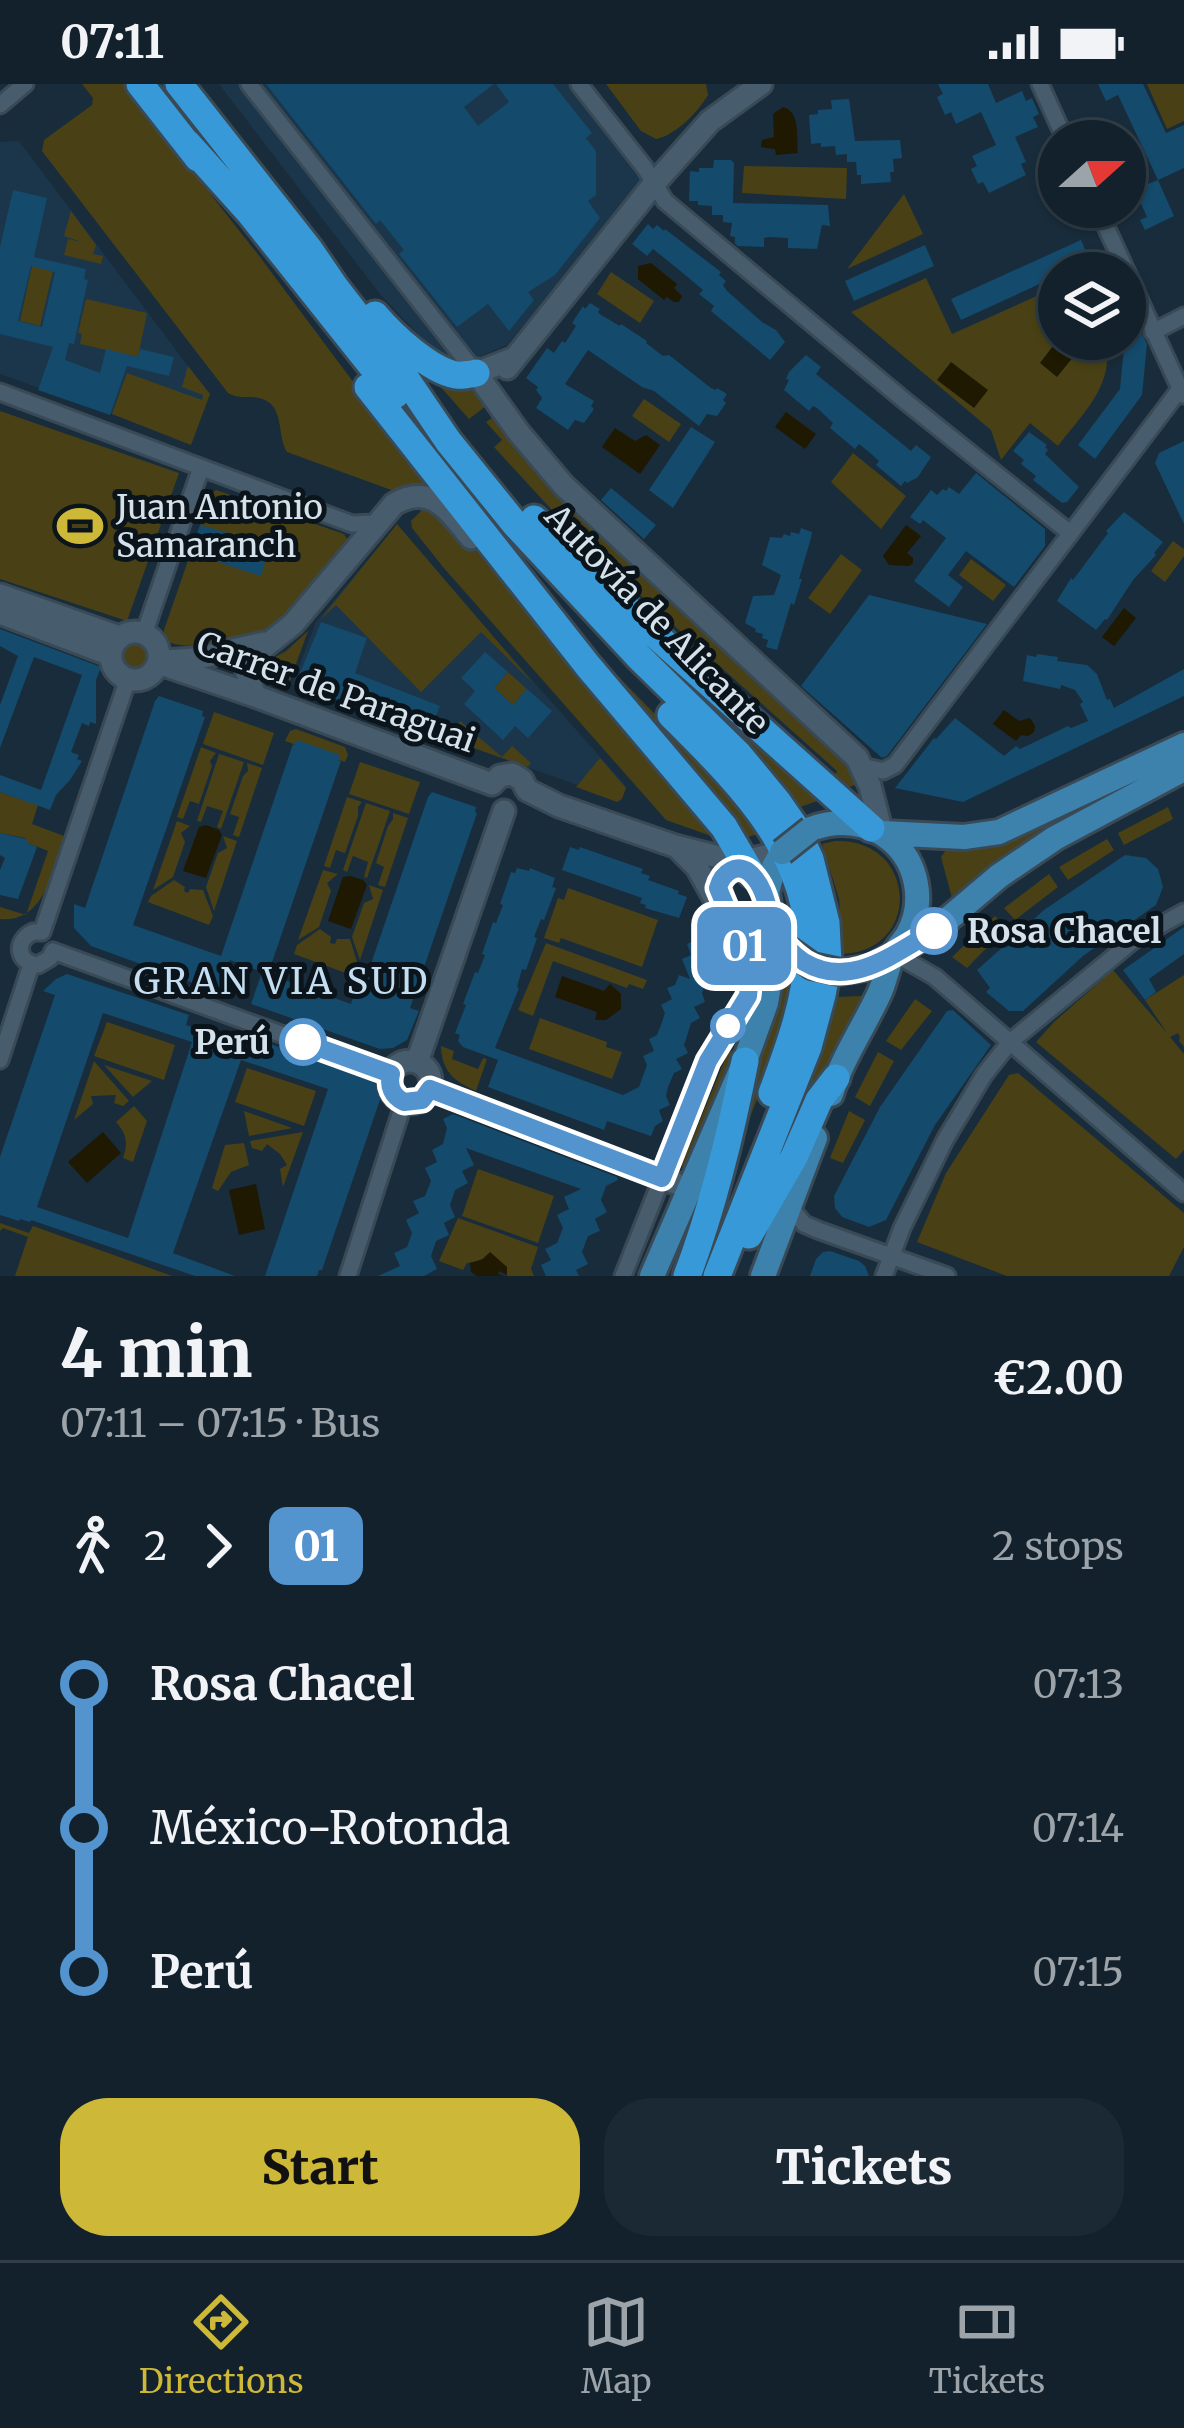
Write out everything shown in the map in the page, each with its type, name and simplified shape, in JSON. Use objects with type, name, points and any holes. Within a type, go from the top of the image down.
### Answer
[{"type":"highway","points":[[140,84],[379,401],[588,666],[724,826],[762,860]]},
{"type":"highway","name":"Autovía de Alicante","points":[[179,84],[515,524],[762,782],[795,827],[818,883],[828,962],[816,1024],[717,1276]]},
{"type":"highway","name":"Autovía de Alicante","points":[[188,144],[250,213],[527,559],[728,772],[768,820],[789,861],[804,904],[808,957],[797,1018],[697,1276]]},
{"type":"highway","points":[[309,249],[337,268],[393,335],[428,362],[457,376],[476,373]]},
{"type":"highway","points":[[406,379],[490,475],[561,546],[876,831]]},
{"type":"highway","points":[[687,1276],[712,1199],[746,1061]]},
{"type":"highway","points":[[728,1276],[819,1100],[836,1078]]},
{"type":"main road","points":[[652,1276],[746,1061],[766,1003],[776,952],[769,910],[771,876],[762,860],[811,829],[835,823],[964,837],[999,832],[1184,745]]},
{"type":"main road","points":[[769,910],[788,949],[812,966],[840,972],[872,967],[934,931],[999,876],[1055,838],[1184,770]]},
{"type":"main road","points":[[763,1276],[836,1078],[881,990],[893,953],[910,929],[917,893],[907,859],[876,831]]},
{"type":"street","points":[[0,105],[25,84]]},
{"type":"street","points":[[250,84],[564,486],[857,758],[876,831]]},
{"type":"street","points":[[580,84],[645,168],[664,201],[1070,533]]},
{"type":"street","points":[[494,400],[512,359],[653,185],[733,94],[761,84]]},
{"type":"street","points":[[1040,84],[1056,120]]},
{"type":"street","points":[[862,766],[883,771],[896,765],[1070,533],[1182,394],[1106,228]]},
{"type":"street","points":[[1153,332],[1184,316]]},
{"type":"street","points":[[476,373],[512,359]]},
{"type":"street","points":[[0,392],[352,524],[376,524]]},
{"type":"street","points":[[144,634],[201,468]]},
{"type":"street","points":[[255,695],[247,673],[252,657],[293,624],[376,524],[402,499],[419,496],[438,502],[558,642],[588,666]]},
{"type":"street","points":[[0,595],[115,646]]},
{"type":"street","points":[[0,613],[115,646]]},
{"type":"street","points":[[128,632],[144,634],[157,644],[159,662],[144,678],[128,679],[114,668],[115,646],[128,632]]},
{"type":"street","points":[[159,662],[269,642]]},
{"type":"street","name":"Carrer de Paraguai","points":[[159,662],[492,784]]},
{"type":"street","points":[[42,932],[128,679]]},
{"type":"street","points":[[512,774],[522,780],[527,798],[521,807],[504,812],[491,801],[492,784],[512,774]]},
{"type":"street","points":[[527,790],[559,806],[676,846],[762,860]]},
{"type":"street","points":[[417,1062],[504,812]]},
{"type":"street","points":[[676,846],[697,867],[737,933]]},
{"type":"street","points":[[762,860],[769,910]]},
{"type":"street","points":[[622,1276],[708,1061],[748,996],[751,967],[718,888],[720,880],[732,868],[762,860]]},
{"type":"street","points":[[884,1276],[945,1140],[1010,1042],[1134,940],[1184,912]]},
{"type":"street","points":[[42,932],[53,950],[45,963],[31,965],[19,949],[21,940],[42,932]]},
{"type":"street","points":[[0,933],[21,940]]},
{"type":"street","points":[[53,950],[391,1074]]},
{"type":"street","points":[[893,953],[919,966],[1180,1183]]},
{"type":"street","points":[[0,1060],[31,965]]},
{"type":"street","points":[[881,990],[919,966]]},
{"type":"street","points":[[417,1062],[428,1070],[430,1089],[422,1100],[404,1102],[392,1092],[391,1074],[400,1063],[417,1062]]},
{"type":"street","points":[[430,1089],[662,1178],[683,1187],[688,1195]]},
{"type":"street","points":[[348,1276],[404,1102]]},
{"type":"street","points":[[620,1162],[655,1161],[674,1147]]},
{"type":"street","points":[[790,1207],[804,1224],[946,1276]]},
{"type":"shaded area","points":[[82,84],[124,84],[260,257],[428,488],[412,485],[394,491],[287,452],[277,413],[268,401],[228,393],[42,151],[44,140],[92,105],[93,98]]},
{"type":"shaded area","points":[[219,84],[573,84],[647,177],[507,345],[462,364],[431,348],[380,294]]},
{"type":"shaded area","points":[[606,84],[706,84],[708,95],[686,122],[656,139],[641,131]]},
{"type":"shaded area","points":[[1147,84],[1184,84],[1184,121],[1167,129]]},
{"type":"shaded area","points":[[783,107],[795,120],[798,153],[776,155],[775,149],[761,147],[762,140],[774,137],[773,114]]},
{"type":"shaded area","points":[[19,141],[206,390],[188,441],[0,374],[0,142]]},
{"type":"shaded area","points":[[744,166],[847,168],[846,199],[742,193]]},
{"type":"shaded area","points":[[904,194],[923,234],[847,269]]},
{"type":"shaded area","points":[[71,211],[96,245],[93,254],[103,256],[101,264],[64,255],[68,239],[82,242],[64,236]]},
{"type":"shaded area","points":[[651,263],[677,284],[674,288],[682,296],[679,302],[664,300],[638,279],[638,266]]},
{"type":"shaded area","points":[[32,266],[53,271],[40,326],[20,321]]},
{"type":"shaded area","points":[[611,272],[654,301],[640,323],[597,294]]},
{"type":"shaded area","points":[[926,278],[952,334],[1038,295],[1038,360],[1107,360],[1106,369],[1087,409],[1058,446],[1030,423],[1001,460],[991,430],[851,312]]},
{"type":"shaded area","points":[[86,299],[147,313],[138,357],[80,344]]},
{"type":"shaded area","points":[[1042,360],[1071,360],[1057,377],[1040,363]]},
{"type":"shaded area","points":[[951,362],[988,390],[974,408],[937,380]]},
{"type":"shaded area","points":[[188,366],[210,394],[191,445],[112,414],[127,373],[202,400],[203,395],[182,387]]},
{"type":"shaded area","points":[[423,367],[467,388],[490,403],[469,419]]},
{"type":"shaded area","points":[[644,399],[681,424],[669,442],[632,416]]},
{"type":"shaded area","name":"Juan Antonio Samaranch","points":[[0,411],[179,473],[127,621],[0,579]]},
{"type":"shaded area","points":[[786,412],[816,434],[805,449],[775,427]]},
{"type":"shaded area","points":[[499,413],[846,753],[861,779],[856,785],[849,787],[835,775],[837,771],[585,546],[494,447],[502,440],[486,422]]},
{"type":"shaded area","points":[[615,428],[635,441],[646,435],[660,445],[640,474],[602,447]]},
{"type":"shaded area","points":[[853,453],[906,496],[881,529],[831,482]]},
{"type":"shaded area","points":[[216,490],[344,534],[349,542],[304,598],[274,626],[221,643],[193,646],[165,641],[164,630]]},
{"type":"shaded area","points":[[419,502],[456,527],[717,838],[666,820],[412,528],[411,521],[421,511]]},
{"type":"shaded area","points":[[397,524],[534,684],[481,632],[421,692],[336,605],[320,620]]},
{"type":"shaded area","points":[[906,525],[921,536],[907,553],[913,563],[889,565],[883,556]]},
{"type":"shaded area","points":[[396,526],[625,785],[615,798],[292,685],[316,622]]},
{"type":"shaded area","points":[[1173,541],[1184,549],[1184,556],[1165,582],[1151,571]]},
{"type":"shaded area","points":[[841,554],[862,570],[830,614],[808,598]]},
{"type":"shaded area","points":[[971,559],[1006,585],[993,601],[959,575]]},
{"type":"shaded area","points":[[1124,608],[1136,618],[1114,646],[1102,637]]},
{"type":"shaded area","points":[[308,631],[288,686],[266,676],[264,663]]},
{"type":"shaded area","points":[[136,643],[146,647],[150,657],[146,667],[136,671],[126,667],[122,657],[126,647]]},
{"type":"shaded area","points":[[643,643],[676,668],[823,799],[800,807]]},
{"type":"shaded area","points":[[608,666],[733,794],[758,834],[748,837]]},
{"type":"shaded area","points":[[508,672],[527,689],[513,705],[494,688]]},
{"type":"shaded area","points":[[1004,710],[1019,721],[1030,718],[1034,732],[1016,741],[993,724]]},
{"type":"shaded area","points":[[214,712],[274,733],[263,765],[203,744]]},
{"type":"shaded area","points":[[460,721],[502,757],[512,746],[531,763],[528,767],[446,738]]},
{"type":"shaded area","points":[[296,729],[345,747],[345,762],[285,741]]},
{"type":"shaded area","points":[[201,747],[216,753],[199,804],[190,801],[183,819],[177,817]]},
{"type":"shaded area","points":[[219,754],[244,762],[221,829],[217,827],[223,811],[207,806],[201,822],[197,821]]},
{"type":"shaded area","points":[[600,758],[626,788],[617,802],[576,787]]},
{"type":"shaded area","points":[[360,762],[420,782],[409,814],[349,794]]},
{"type":"shaded area","points":[[247,763],[262,768],[239,837],[233,835],[239,817],[230,814]]},
{"type":"shaded area","points":[[0,792],[38,805],[32,824],[64,836],[45,892],[27,913],[48,851],[25,838],[0,833]]},
{"type":"shaded area","points":[[347,797],[362,802],[345,853],[336,850],[330,868],[324,866]]},
{"type":"shaded area","points":[[366,803],[390,811],[367,878],[368,862],[353,856],[347,872],[343,870]]},
{"type":"shaded area","points":[[1168,807],[1173,819],[1124,845],[1118,833]]},
{"type":"shaded area","points":[[393,813],[408,818],[385,887],[378,885],[384,867],[376,863]]},
{"type":"shaded area","points":[[177,821],[190,826],[181,833],[185,842],[173,877],[153,890]]},
{"type":"shaded area","points":[[1041,823],[1047,831],[952,898],[941,857],[946,850],[995,842]]},
{"type":"shaded area","points":[[206,825],[222,835],[206,878],[183,871],[199,827]]},
{"type":"shaded area","points":[[223,836],[237,841],[214,911],[206,887],[218,853],[227,848]]},
{"type":"shaded area","points":[[1107,839],[1114,850],[1068,880],[1059,867]]},
{"type":"shaded area","points":[[822,844],[862,845],[882,857],[895,874],[900,895],[897,916],[887,934],[869,948],[843,954],[839,899]]},
{"type":"shaded area","points":[[323,870],[338,874],[327,883],[331,891],[319,927],[298,940]]},
{"type":"shaded area","points":[[1049,874],[1058,887],[1015,920],[1004,908]]},
{"type":"shaded area","points":[[343,877],[367,885],[351,929],[328,921]]},
{"type":"shaded area","points":[[174,880],[188,893],[203,890],[213,916],[209,925],[148,902]]},
{"type":"shaded area","points":[[369,885],[383,890],[360,960],[352,937],[364,903],[373,899]]},
{"type":"shaded area","points":[[568,888],[658,920],[642,967],[561,938],[559,943],[544,938],[558,898],[564,900]]},
{"type":"shaded area","points":[[0,907],[24,914],[0,919]]},
{"type":"shaded area","points":[[995,916],[1006,928],[967,968],[952,957]]},
{"type":"shaded area","points":[[320,929],[331,937],[330,943],[350,939],[358,965],[354,976],[294,954],[297,945]]},
{"type":"shaded area","points":[[546,943],[647,980],[643,989],[629,984],[627,988],[553,961],[533,1016],[518,1010]]},
{"type":"shaded area","points":[[1113,970],[1167,1033],[1145,1000],[1184,975],[1184,1047],[1178,1033],[1170,1037],[1184,1054],[1184,1150],[1176,1159],[1036,1042]]},
{"type":"shaded area","points":[[562,976],[604,991],[610,984],[621,994],[621,1009],[606,1020],[595,1020],[597,1012],[555,997]]},
{"type":"shaded area","points":[[782,986],[793,989],[773,1059],[735,1155],[744,1104]]},
{"type":"shaded area","points":[[862,996],[808,1115],[769,1180],[818,1061],[837,997]]},
{"type":"shaded area","points":[[915,999],[932,1011],[901,1050],[886,1041]]},
{"type":"shaded area","points":[[540,1018],[622,1052],[612,1079],[529,1049]]},
{"type":"shaded area","points":[[107,1022],[175,1045],[164,1080],[94,1056]]},
{"type":"shaded area","points":[[441,1046],[454,1051],[452,1059],[478,1069],[483,1058],[487,1059],[476,1091],[451,1074]]},
{"type":"shaded area","points":[[729,1050],[738,1054],[688,1169],[681,1166]]},
{"type":"shaded area","points":[[878,1052],[894,1061],[870,1106],[855,1097]]},
{"type":"shaded area","points":[[94,1061],[129,1101],[123,1106],[114,1103],[116,1095],[91,1096],[93,1104],[74,1120]]},
{"type":"shaded area","points":[[104,1065],[152,1081],[133,1097]]},
{"type":"shaded area","points":[[247,1068],[316,1091],[304,1126],[235,1102]]},
{"type":"shaded area","points":[[1018,1073],[1184,1213],[1184,1247],[1169,1276],[1007,1276],[917,1242],[946,1173],[1009,1075]]},
{"type":"shaded area","points":[[134,1106],[147,1121],[133,1162],[123,1158],[126,1139],[116,1122]]},
{"type":"shaded area","points":[[244,1111],[292,1128],[293,1128],[249,1136]]},
{"type":"shaded area","points":[[849,1111],[865,1120],[843,1163],[830,1158]]},
{"type":"shaded area","points":[[103,1132],[121,1153],[87,1183],[68,1162]]},
{"type":"shaded area","points":[[303,1132],[283,1187],[280,1169],[287,1165],[280,1154],[267,1144],[262,1151],[252,1148],[250,1141]]},
{"type":"shaded area","points":[[244,1143],[249,1165],[231,1172],[218,1191],[212,1188],[225,1145]]},
{"type":"shaded area","points":[[478,1169],[554,1196],[538,1243],[462,1216]]},
{"type":"shaded area","points":[[256,1184],[265,1229],[239,1235],[229,1190]]},
{"type":"shaded area","points":[[458,1218],[538,1247],[531,1269],[534,1276],[508,1276],[488,1254],[467,1263],[463,1270],[439,1261]]},
{"type":"shaded area","points":[[0,1223],[29,1233],[33,1226],[172,1276],[15,1276],[28,1237],[0,1231]]},
{"type":"shaded area","points":[[490,1252],[507,1267],[507,1275],[471,1272],[470,1263]]},
{"type":"building","points":[[266,84],[494,84],[464,107],[478,126],[509,102],[496,84],[553,84],[592,133],[586,138],[596,151],[596,195],[588,201],[600,218],[555,275],[528,292],[534,300],[509,331],[488,304],[457,327],[399,254],[404,250],[380,220],[376,224]]},
{"type":"building","points":[[938,84],[988,84],[996,103],[1022,91],[1026,101],[1032,98],[1039,114],[1033,117],[1038,127],[1015,137],[1026,162],[1021,164],[1026,175],[989,193],[983,182],[978,184],[971,169],[977,166],[972,156],[996,145],[981,112],[956,124],[951,112],[945,115],[937,97],[943,94]]},
{"type":"building","points":[[1098,84],[1143,84],[1166,133],[1184,125],[1184,168],[1158,180],[1146,154],[1146,120],[1130,120],[1118,95],[1106,101]]},
{"type":"building","points":[[849,99],[855,141],[900,140],[902,158],[893,159],[891,182],[861,184],[856,162],[847,162],[847,154],[836,155],[835,146],[811,144],[809,115],[832,109],[831,100]]},
{"type":"building","points":[[714,160],[734,163],[733,203],[828,205],[830,226],[822,225],[817,249],[788,248],[788,238],[764,238],[764,247],[735,244],[735,237],[730,236],[732,223],[723,222],[723,215],[712,215],[712,206],[689,201],[690,171],[713,168]]},
{"type":"building","points":[[1158,180],[1174,216],[1145,230],[1147,217],[1146,185]]},
{"type":"building","points":[[13,190],[47,198],[34,257],[86,269],[84,279],[88,280],[74,344],[69,343],[65,360],[100,373],[106,349],[138,357],[140,349],[174,357],[169,376],[127,366],[110,415],[38,390],[53,347],[0,334],[0,247]],"holes":[[[31,266],[55,272],[42,327],[18,321]]]},
{"type":"building","points":[[648,224],[665,229],[721,272],[727,291],[776,330],[785,342],[770,360],[711,311],[714,306],[699,294],[703,290],[653,249],[647,256],[632,244]]},
{"type":"building","points":[[1081,240],[1086,252],[1055,252]]},
{"type":"building","points":[[925,245],[934,266],[854,301],[845,281]]},
{"type":"building","points":[[1038,260],[1038,285],[961,320],[951,299]]},
{"type":"building","points":[[590,303],[601,315],[727,394],[717,416],[707,414],[699,426],[588,350],[565,384],[594,401],[584,423],[575,420],[568,430],[536,408],[542,398],[538,387],[526,378],[547,348],[554,353],[565,343],[576,326],[572,323]]},
{"type":"building","points":[[806,355],[821,367],[816,374],[911,451],[916,445],[931,457],[918,477],[901,486],[876,465],[879,461],[869,452],[859,444],[855,449],[830,428],[833,423],[817,408],[809,411],[784,390],[789,372]]},
{"type":"building","points":[[1123,360],[1145,360],[1142,395],[1095,459],[1078,445],[1120,389]]},
{"type":"building","points":[[691,427],[715,442],[673,508],[649,490]]},
{"type":"building","points":[[1029,432],[1047,445],[1045,454],[1079,487],[1067,502],[1033,480],[1036,476],[1013,451]]},
{"type":"building","points":[[1184,441],[1184,524],[1155,463],[1159,453]]},
{"type":"building","points":[[976,473],[1045,529],[1045,546],[1014,587],[966,551],[948,575],[963,587],[949,607],[914,581],[946,538],[923,520],[920,524],[910,517],[931,490],[937,495],[949,487],[959,494]]},
{"type":"building","points":[[611,488],[656,525],[644,539],[601,500]]},
{"type":"building","points":[[1124,512],[1163,542],[1096,630],[1057,601]]},
{"type":"building","points":[[200,525],[270,545],[261,576],[190,553]]},
{"type":"building","points":[[801,528],[812,532],[811,538],[777,650],[766,647],[763,634],[745,623],[753,596],[774,595],[781,575],[762,565],[770,537],[799,534]]},
{"type":"building","points":[[869,595],[987,624],[882,758],[801,686]]},
{"type":"building","points":[[321,622],[367,638],[355,673],[440,706],[430,731],[295,685]]},
{"type":"building","points":[[0,629],[101,667],[96,680],[96,724],[82,723],[71,752],[82,761],[50,810],[0,792],[0,775],[41,790],[82,675],[34,657],[0,748],[0,705],[18,656],[0,646]]},
{"type":"building","points":[[485,652],[508,672],[494,688],[513,705],[527,689],[552,711],[528,738],[515,726],[503,740],[464,704],[475,691],[461,678]]},
{"type":"building","points":[[1027,655],[1087,665],[1097,674],[1114,708],[1184,669],[1184,696],[963,802],[895,788],[955,718],[1004,756],[1016,746],[1020,749],[1088,721],[1075,690],[1023,681]]},
{"type":"building","points":[[159,696],[203,711],[205,717],[133,925],[221,956],[293,744],[297,740],[340,755],[268,974],[351,1004],[355,991],[361,993],[428,797],[432,792],[476,807],[410,1008],[419,1011],[407,1040],[380,1049],[251,1004],[262,972],[230,960],[218,992],[91,946],[74,928],[74,904],[85,908]]},
{"type":"building","points":[[0,833],[37,847],[18,899],[0,895],[5,858],[0,855]]},
{"type":"building","points":[[570,847],[643,869],[648,880],[679,891],[687,897],[679,918],[645,908],[642,898],[562,870]]},
{"type":"building","points":[[1125,855],[1146,858],[1158,869],[1163,887],[1156,905],[1083,956],[1023,1011],[1009,1011],[986,992],[990,988],[977,970],[1044,910]]},
{"type":"building","points":[[517,868],[555,878],[552,887],[556,888],[495,1048],[623,1095],[639,1087],[647,1065],[643,1056],[654,1051],[649,1039],[657,1035],[662,1022],[661,1005],[672,999],[667,988],[675,985],[679,975],[690,979],[682,959],[691,955],[687,944],[701,931],[723,940],[720,947],[726,958],[715,963],[720,974],[706,981],[705,1002],[694,1007],[700,1018],[691,1023],[684,1045],[688,1053],[676,1059],[682,1069],[674,1073],[666,1096],[670,1105],[659,1110],[663,1121],[651,1136],[607,1121],[604,1130],[488,1087],[498,1060],[458,1041],[460,1035],[455,1033],[463,1004],[485,955],[511,872]]},
{"type":"building","points":[[1184,927],[1184,954],[1149,979],[1156,992],[1145,1000],[1123,970]]},
{"type":"building","points":[[67,974],[189,1015],[186,1025],[256,1048],[259,1040],[380,1087],[383,1091],[317,1276],[265,1276],[328,1089],[241,1060],[173,1253],[235,1276],[195,1276],[31,1220],[0,1215],[0,1157],[55,995],[43,991]],"holes":[[[103,1013],[192,1042],[128,1238],[37,1207]]]},
{"type":"building","points":[[953,1010],[991,1045],[935,1125],[886,1220],[869,1227],[842,1217],[834,1196],[880,1107],[947,1011]]},
{"type":"building","points":[[453,1114],[617,1177],[606,1186],[601,1200],[607,1212],[595,1219],[600,1231],[588,1236],[582,1252],[588,1264],[576,1270],[579,1276],[546,1276],[541,1265],[551,1260],[545,1249],[557,1243],[563,1228],[557,1215],[569,1209],[564,1197],[581,1189],[466,1148],[474,1165],[462,1171],[468,1183],[455,1190],[450,1205],[455,1217],[444,1223],[449,1235],[436,1241],[431,1256],[437,1269],[424,1276],[378,1276],[400,1266],[394,1253],[407,1247],[412,1233],[406,1220],[419,1213],[413,1201],[425,1196],[431,1181],[425,1168],[437,1162],[432,1150],[443,1144],[447,1128],[443,1119]]},
{"type":"building","points":[[830,1251],[859,1261],[869,1276],[810,1276],[816,1259]]},
{"type":"bus line","name":"01","points":[[303,1042],[391,1074],[392,1092],[404,1102],[422,1100],[430,1089],[662,1178],[708,1061],[748,996],[751,967],[718,888],[726,872],[741,868],[751,873],[788,949],[825,970],[851,972],[872,967],[934,931]]},
{"type":"place","name":"Juan Antonio Samaranch","points":[[80,526]]},
{"type":"place","name":"Rosa Chacel","points":[[934,931]]},
{"type":"place","name":"Perú","points":[[303,1042]]},
{"type":"district","name":"GRAN VIA SUD","points":[[282,981]]}]
